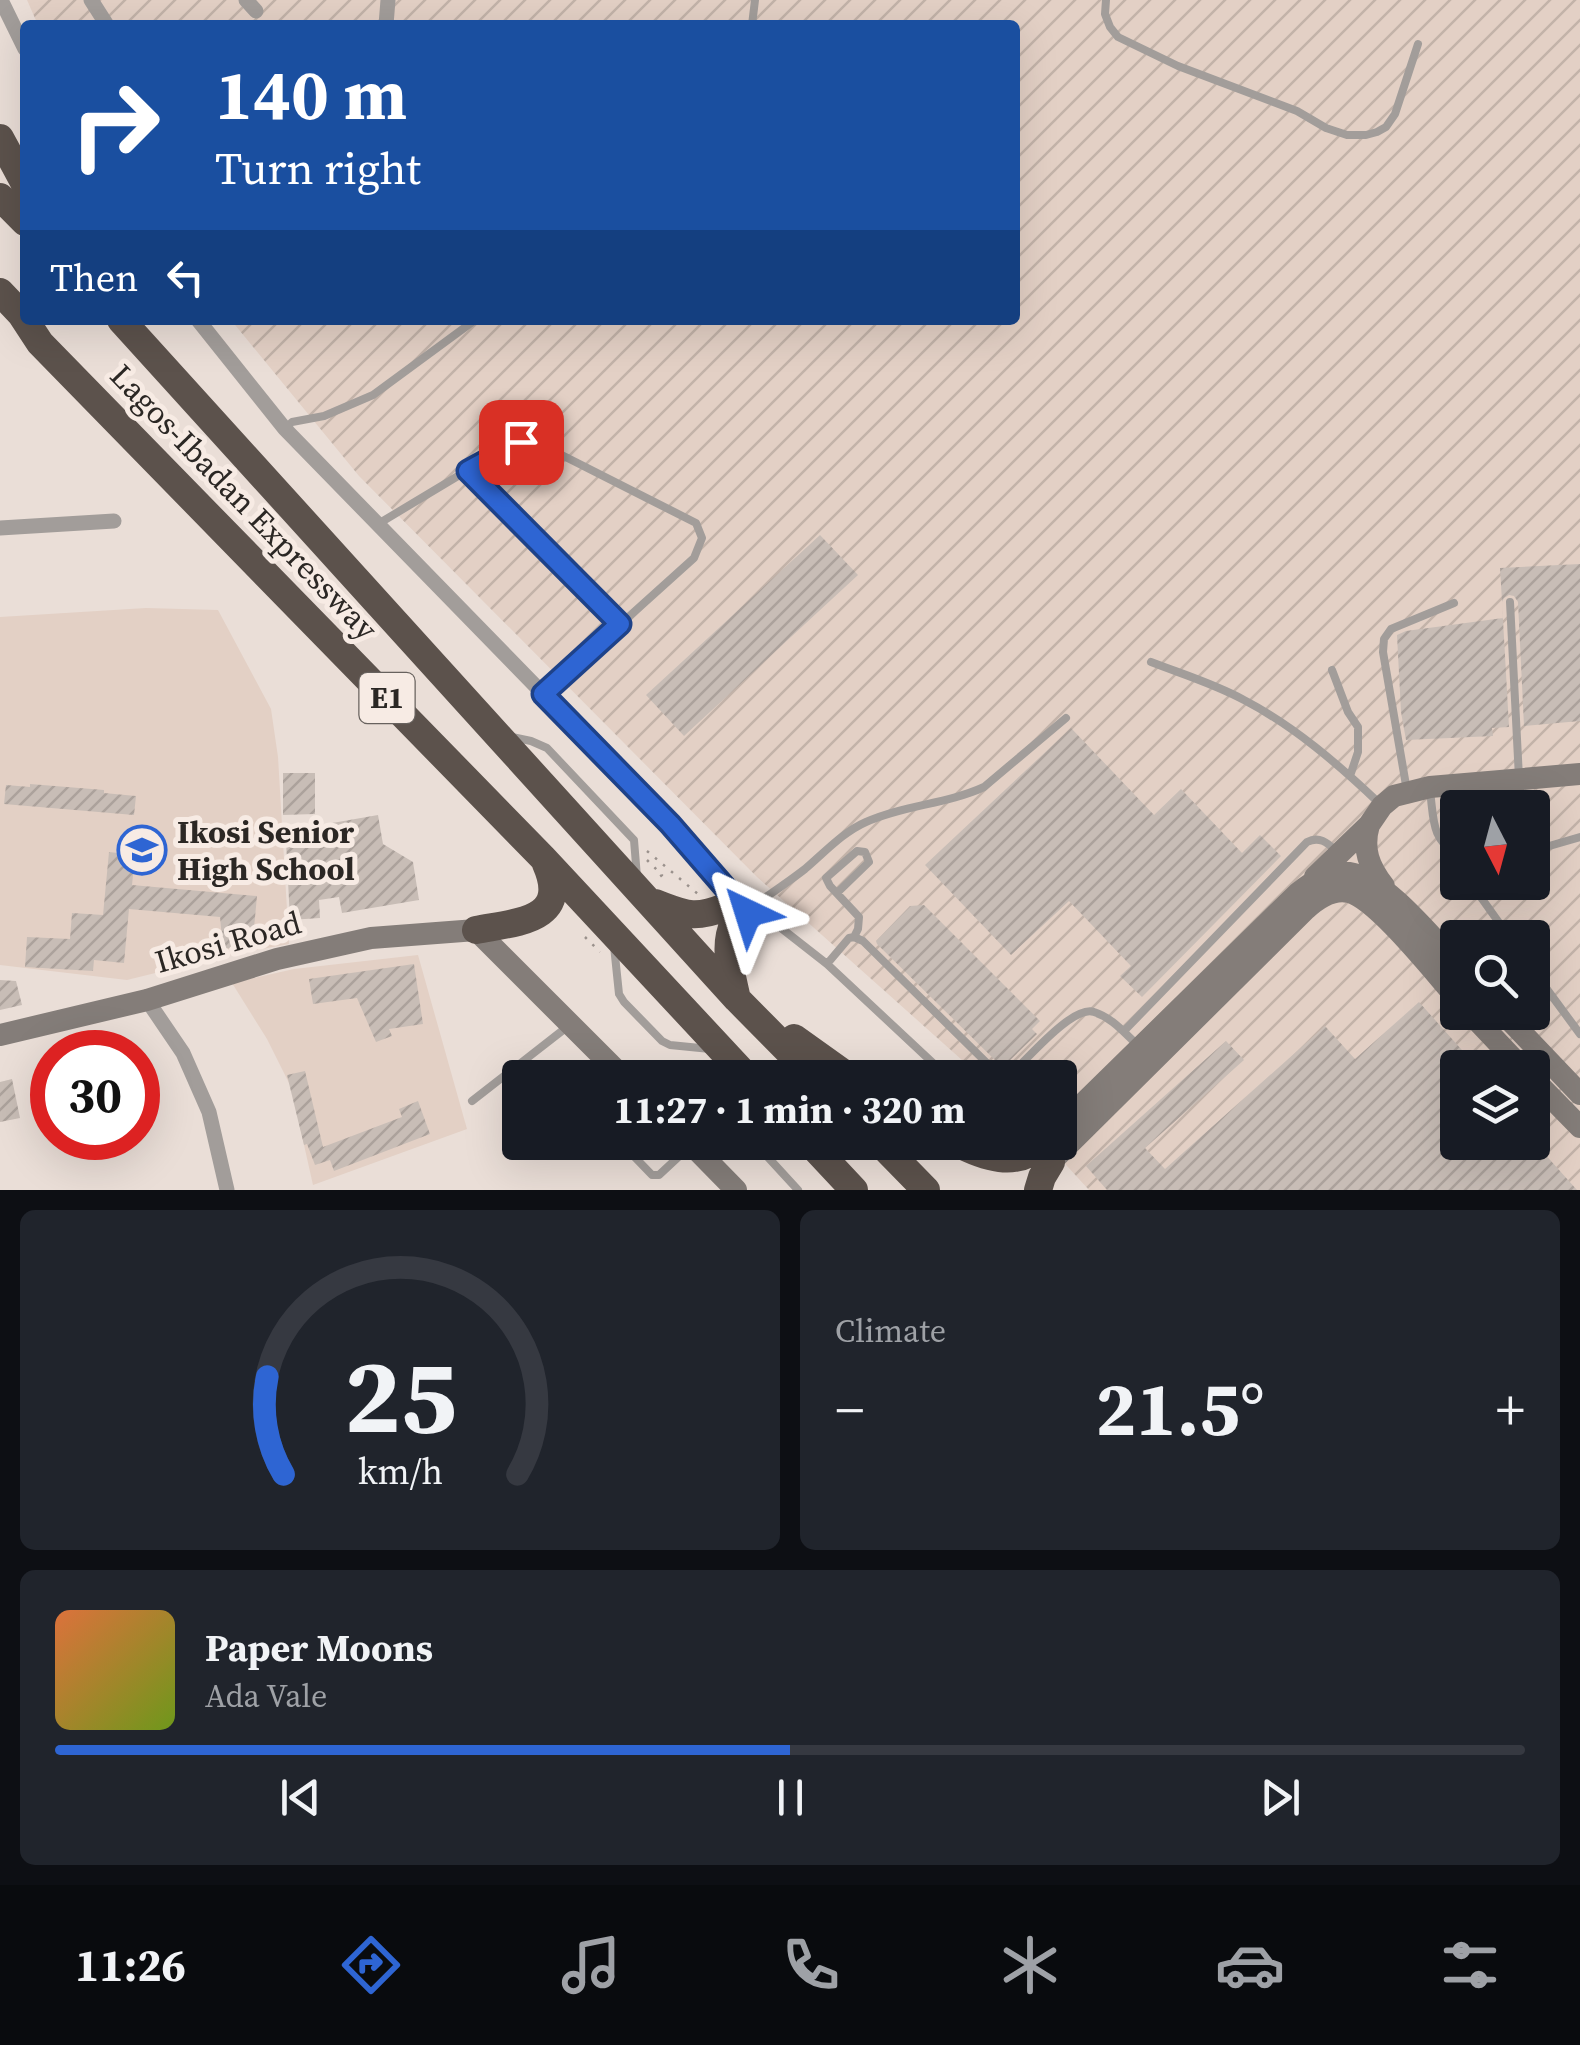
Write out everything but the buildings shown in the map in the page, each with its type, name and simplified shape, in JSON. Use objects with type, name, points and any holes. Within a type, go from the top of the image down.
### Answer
[{"type":"highway","points":[[0,138],[20,176]]},
{"type":"highway","points":[[0,167],[20,182]]},
{"type":"highway","points":[[0,197],[20,217]]},
{"type":"highway","name":"Lagos-Ibadan Expressway","points":[[0,292],[20,313]]},
{"type":"highway","points":[[0,314],[40,343]]},
{"type":"highway","name":"Lagos-Ibadan Expressway","points":[[28,325],[40,343],[543,858],[614,952],[728,1060]]},
{"type":"highway","name":"Lagos-Ibadan Expressway","points":[[126,325],[498,734],[650,888],[738,999],[797,1060]]},
{"type":"highway","points":[[476,930],[524,920],[550,905],[553,880],[543,858]]},
{"type":"highway","points":[[650,888],[679,912],[698,916],[736,907],[729,948],[738,999],[824,1060]]},
{"type":"highway","points":[[826,1160],[854,1190]]},
{"type":"highway","points":[[897,1160],[926,1190]]},
{"type":"highway","points":[[1038,1190],[1044,1160]]},
{"type":"street","points":[[0,0],[20,39]]},
{"type":"street","points":[[202,325],[285,429],[657,811],[736,907]]},
{"type":"street","points":[[0,528],[114,520]]},
{"type":"street","points":[[1077,1120],[1306,909],[1339,854],[1394,796],[1418,789],[1580,774]]},
{"type":"street","points":[[1375,815],[1366,837],[1364,879],[1392,926],[1440,979]]},
{"type":"street","points":[[1322,882],[1342,892],[1364,879]]},
{"type":"street","points":[[1364,879],[1394,898],[1440,946]]},
{"type":"street","points":[[1077,1105],[1132,1038],[1298,893],[1322,882]]},
{"type":"street","points":[[476,930],[606,1060]]},
{"type":"street","name":"Ikosi Road","points":[[0,1035],[147,1000],[277,958],[371,938],[476,930]]},
{"type":"street","points":[[147,1000],[183,1053],[209,1112],[227,1190]]},
{"type":"street","points":[[1486,1030],[1505,1050]]},
{"type":"street","points":[[1519,1030],[1580,1094]]},
{"type":"street","points":[[1550,1096],[1580,1127]]},
{"type":"street","points":[[706,1160],[736,1190]]},
{"type":"lane","points":[[1106,0],[1105,14],[1118,38],[1347,135],[1366,135],[1386,126],[1395,114],[1418,44]]},
{"type":"lane","points":[[285,429],[299,420],[324,416],[373,394],[467,325]]},
{"type":"lane","points":[[378,524],[521,442],[538,443],[696,523],[702,538],[694,558],[543,694]]},
{"type":"lane","points":[[468,471],[620,624]]},
{"type":"lane","points":[[1510,602],[1519,778]]},
{"type":"lane","points":[[1440,839],[1418,789],[1383,652],[1384,638],[1391,630],[1454,604]]},
{"type":"lane","points":[[1151,662],[1244,700],[1295,732],[1350,776],[1375,815]]},
{"type":"lane","points":[[1332,670],[1358,727],[1358,752],[1350,776]]},
{"type":"lane","points":[[736,907],[800,873],[864,823],[984,787],[1066,718]]},
{"type":"lane","points":[[498,734],[547,748],[635,844],[650,888]]},
{"type":"lane","points":[[1550,846],[1580,837]]},
{"type":"lane","points":[[1027,1060],[1079,1013],[1090,1010],[1132,1038],[1307,842],[1319,839],[1339,854]]},
{"type":"lane","points":[[827,964],[854,937],[859,916],[830,886],[826,878],[858,851],[865,852],[869,862],[837,893]]},
{"type":"lane","points":[[736,907],[781,928],[827,964],[930,1060]]},
{"type":"lane","points":[[854,937],[863,940],[982,1060]]},
{"type":"lane","points":[[614,952],[619,994],[624,1002],[662,1041],[714,1060]]},
{"type":"lane","points":[[1550,993],[1580,1034]]},
{"type":"lane","points":[[472,1101],[570,1024]]},
{"type":"lane","points":[[638,1160],[652,1175],[659,1175],[674,1160]]},
{"type":"lane","points":[[770,1160],[798,1190]]},
{"type":"path","points":[[635,844],[705,900],[736,907]]},
{"type":"path","points":[[635,844],[650,888]]},
{"type":"path","points":[[577,926],[614,952]]},
{"type":"path","points":[[584,938],[614,952]]},
{"type":"shaded area","points":[[27,0],[1580,0],[1580,1190],[1089,1190],[1062,1160],[1077,1160],[1077,1060],[962,1060],[757,877],[359,476],[235,325],[1020,325],[1020,20],[36,20]]},
{"type":"shaded area","name":"Ikosi Senior High School","points":[[146,608],[218,610],[271,709],[278,757],[289,944],[127,980],[0,965],[0,617]]},
{"type":"shaded area","points":[[418,955],[467,1129],[313,1185],[291,1087],[232,983],[294,969]]},
{"type":"place","name":"Ikosi Senior High School","points":[[142,850]]},
{"type":"route","points":[[521,442],[468,471],[620,624],[543,694],[670,824],[735,899],[745,902],[748,913]]}]
